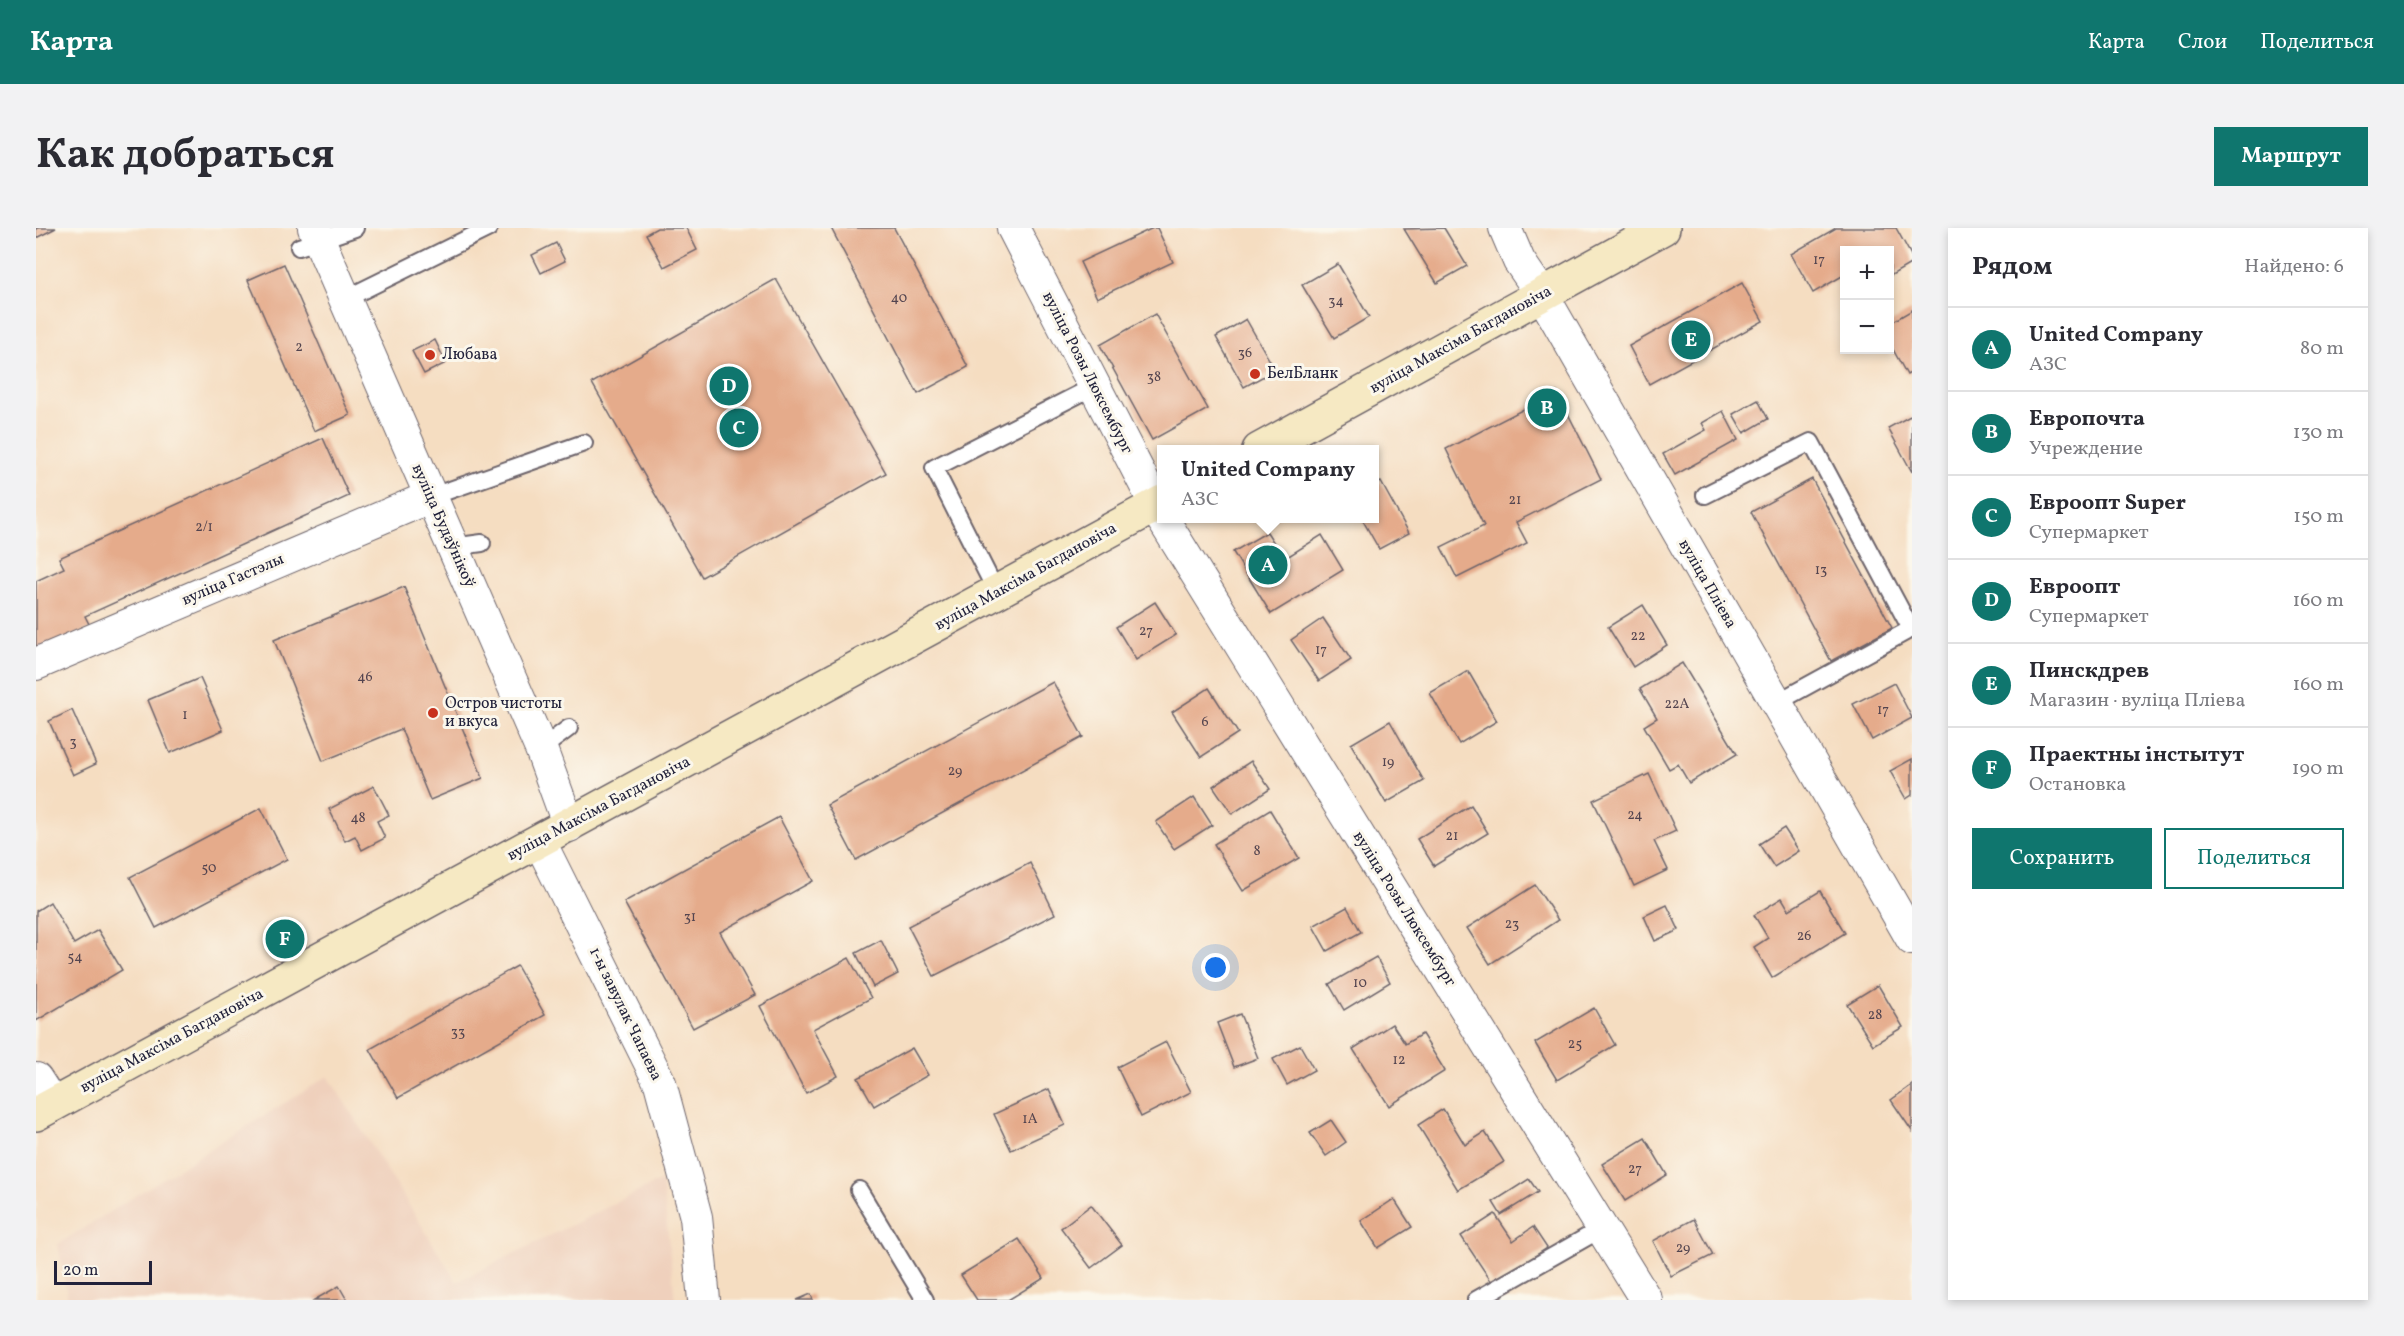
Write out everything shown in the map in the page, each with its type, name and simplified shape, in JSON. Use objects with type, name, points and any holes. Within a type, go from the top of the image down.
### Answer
[{"type":"main road","name":"вуліца Максіма Багдановіча","points":[[1268,445],[1663,228]]},
{"type":"main road","name":"вуліца Максіма Багдановіча","points":[[42,1099],[540,842],[997,593],[1157,513]]},
{"type":"street","name":"вуліца Розы Люксембург","points":[[1013,228],[1093,387],[1157,505]]},
{"type":"street","name":"вуліца Пліева","points":[[1505,228],[1519,261],[1543,296],[1912,939]]},
{"type":"street","name":"вуліца Будаўнікоў","points":[[307,238],[345,299],[429,497],[467,545],[569,826]]},
{"type":"street","name":"вуліца Гастэлы","points":[[36,664],[429,497]]},
{"type":"street","name":"вуліца Розы Люксембург","points":[[1167,523],[1646,1300]]},
{"type":"street","name":"1-ы завулак Чапаева","points":[[540,842],[660,1083],[696,1217],[704,1300]]},
{"type":"lane","points":[[307,238],[355,228]]},
{"type":"lane","points":[[345,299],[489,228]]},
{"type":"lane","points":[[997,593],[934,468],[1093,387]]},
{"type":"lane","points":[[1705,495],[1811,442],[1911,629],[1776,703]]},
{"type":"lane","points":[[429,497],[584,443]]},
{"type":"lane","points":[[541,749],[569,728]]},
{"type":"lane","points":[[860,1190],[925,1300]]},
{"type":"lane","points":[[1476,1300],[1601,1229]]},
{"type":"shaded area","points":[[328,1076],[457,1282],[662,1180],[675,1300],[68,1300],[58,1244]]},
{"type":"building","points":[[36,228],[56,228],[36,238]]},
{"type":"building","points":[[657,228],[686,228],[697,250],[664,267],[646,234]]},
{"type":"building","points":[[831,228],[894,228],[968,367],[918,394]]},
{"type":"building","points":[[1157,228],[1173,262],[1097,298],[1080,262]]},
{"type":"building","points":[[1444,228],[1467,266],[1437,283],[1404,229]]},
{"type":"building","points":[[1836,228],[1896,228],[1912,257],[1912,263],[1894,274],[1894,246],[1840,246],[1840,277],[1813,293],[1791,254]]},
{"type":"building","points":[[556,243],[565,261],[541,273],[532,255]]},
{"type":"building","points":[[284,264],[350,415],[314,431],[248,280]]},
{"type":"building","points":[[1338,264],[1369,317],[1334,338],[1302,285]]},
{"type":"building","points":[[776,279],[886,473],[702,577],[592,383]]},
{"type":"building","points":[[1742,283],[1763,321],[1649,384],[1629,346]]},
{"type":"building","points":[[1912,310],[1912,372],[1907,375],[1894,351],[1894,321]]},
{"type":"building","points":[[1155,314],[1208,409],[1152,440],[1100,345]]},
{"type":"building","points":[[1246,319],[1275,370],[1244,387],[1216,337]]},
{"type":"building","points":[[435,340],[446,363],[424,374],[412,351]]},
{"type":"building","points":[[1557,392],[1601,479],[1516,522],[1527,543],[1457,578],[1441,547],[1484,526],[1446,449]]},
{"type":"building","points":[[1758,400],[1768,419],[1744,433],[1733,414]]},
{"type":"building","points":[[1723,411],[1738,440],[1675,475],[1663,454],[1706,430],[1702,423]]},
{"type":"building","points":[[1912,415],[1912,472],[1888,428]]},
{"type":"building","points":[[323,438],[349,496],[85,616],[91,628],[36,653],[36,581],[64,568],[59,558]]},
{"type":"building","points":[[1812,479],[1892,628],[1831,661],[1751,512]]},
{"type":"building","points":[[1381,482],[1409,533],[1379,549],[1364,523],[1379,523],[1379,483]]},
{"type":"building","points":[[1267,532],[1284,559],[1322,535],[1343,570],[1271,614],[1233,552]]},
{"type":"building","points":[[404,587],[483,778],[430,800],[401,729],[323,761],[274,640]]},
{"type":"building","points":[[1155,602],[1176,635],[1136,660],[1116,627]]},
{"type":"building","points":[[1643,605],[1667,645],[1633,667],[1608,627]]},
{"type":"building","points":[[1323,618],[1351,660],[1319,681],[1291,640]]},
{"type":"building","points":[[1682,663],[1737,754],[1689,783],[1678,764],[1669,769],[1644,726],[1657,718],[1640,689]]},
{"type":"building","points":[[1468,671],[1497,721],[1459,744],[1430,693]]},
{"type":"building","points":[[200,678],[223,730],[170,753],[148,700]]},
{"type":"building","points":[[1053,682],[1083,737],[856,860],[827,805]]},
{"type":"building","points":[[1894,683],[1912,718],[1872,740],[1853,704]]},
{"type":"building","points":[[1209,688],[1238,733],[1201,757],[1172,712]]},
{"type":"building","points":[[72,710],[96,764],[73,775],[49,721]]},
{"type":"building","points":[[1390,721],[1424,781],[1386,803],[1351,744]]},
{"type":"building","points":[[1912,759],[1912,795],[1906,799],[1890,771]]},
{"type":"building","points":[[1251,761],[1270,789],[1232,814],[1213,786]]},
{"type":"building","points":[[1649,774],[1676,831],[1654,841],[1668,870],[1634,886],[1593,800]]},
{"type":"building","points":[[374,786],[389,815],[377,821],[385,838],[362,850],[355,836],[345,841],[329,809]]},
{"type":"building","points":[[1194,797],[1212,825],[1174,849],[1156,822]]},
{"type":"building","points":[[1471,805],[1488,833],[1434,866],[1417,839]]},
{"type":"building","points":[[261,808],[287,859],[156,928],[130,877]]},
{"type":"building","points":[[1270,810],[1299,858],[1243,891],[1214,844]]},
{"type":"building","points":[[779,817],[813,881],[720,932],[755,995],[693,1028],[624,902]]},
{"type":"building","points":[[1784,828],[1799,851],[1774,867],[1759,844]]},
{"type":"building","points":[[1030,863],[1055,914],[934,976],[908,926]]},
{"type":"building","points":[[1535,885],[1558,920],[1490,964],[1467,928]]},
{"type":"building","points":[[1820,891],[1845,933],[1772,978],[1754,947],[1768,938],[1754,915],[1782,898],[1789,910]]},
{"type":"building","points":[[50,902],[74,944],[98,930],[122,970],[36,1021],[36,911]]},
{"type":"building","points":[[1667,905],[1679,930],[1655,941],[1644,916]]},
{"type":"building","points":[[1347,907],[1361,932],[1327,951],[1313,926]]},
{"type":"building","points":[[881,940],[898,974],[873,987],[856,953]]},
{"type":"building","points":[[1376,957],[1390,982],[1344,1010],[1329,984]]},
{"type":"building","points":[[849,958],[871,998],[813,1029],[838,1076],[806,1093],[760,1006]]},
{"type":"building","points":[[517,966],[545,1015],[398,1098],[370,1049]]},
{"type":"building","points":[[1878,985],[1903,1027],[1873,1045],[1847,1004]]},
{"type":"building","points":[[1594,1008],[1615,1045],[1557,1080],[1535,1043]]},
{"type":"building","points":[[1240,1014],[1258,1058],[1234,1067],[1217,1023]]},
{"type":"building","points":[[1392,1024],[1405,1044],[1422,1034],[1445,1071],[1389,1106],[1353,1049]]},
{"type":"building","points":[[1166,1042],[1191,1092],[1141,1117],[1117,1067]]},
{"type":"building","points":[[1300,1045],[1314,1070],[1287,1085],[1273,1059]]},
{"type":"building","points":[[912,1048],[928,1075],[874,1106],[858,1078]]},
{"type":"building","points":[[1912,1085],[1912,1131],[1891,1100]]},
{"type":"building","points":[[1049,1089],[1065,1125],[1011,1150],[994,1114]]},
{"type":"building","points":[[1443,1109],[1465,1145],[1485,1132],[1504,1162],[1458,1190],[1418,1125]]},
{"type":"building","points":[[1331,1120],[1346,1142],[1326,1156],[1310,1133]]},
{"type":"building","points":[[1645,1138],[1667,1175],[1625,1201],[1602,1164]]},
{"type":"building","points":[[1529,1179],[1538,1192],[1501,1215],[1493,1202]]},
{"type":"building","points":[[1394,1199],[1412,1227],[1378,1248],[1361,1221]]},
{"type":"building","points":[[1091,1205],[1122,1245],[1091,1268],[1061,1228]]},
{"type":"building","points":[[1495,1214],[1513,1241],[1533,1227],[1547,1248],[1493,1284],[1461,1236]]},
{"type":"building","points":[[1694,1219],[1713,1255],[1671,1276],[1653,1241]]},
{"type":"building","points":[[1019,1239],[1044,1278],[1008,1300],[977,1300],[961,1275]]},
{"type":"building","points":[[339,1286],[347,1300],[314,1300]]},
{"type":"building","points":[[811,1294],[813,1300],[797,1300]]},
{"type":"place","name":"Пинскдрев","points":[[1691,340]]},
{"type":"place","name":"Любава","points":[[430,355]]},
{"type":"place","name":"БелБланк","points":[[1255,374]]},
{"type":"place","name":"Евроопт","points":[[729,386]]},
{"type":"place","name":"Европочта","points":[[1547,408]]},
{"type":"place","name":"Евроопт Super","points":[[739,428]]},
{"type":"place","name":"United Company","points":[[1268,565]]},
{"type":"place","name":"Остров чистоты и вкуса","points":[[433,713]]},
{"type":"place","name":"Праектны інстытут","points":[[285,939]]}]
